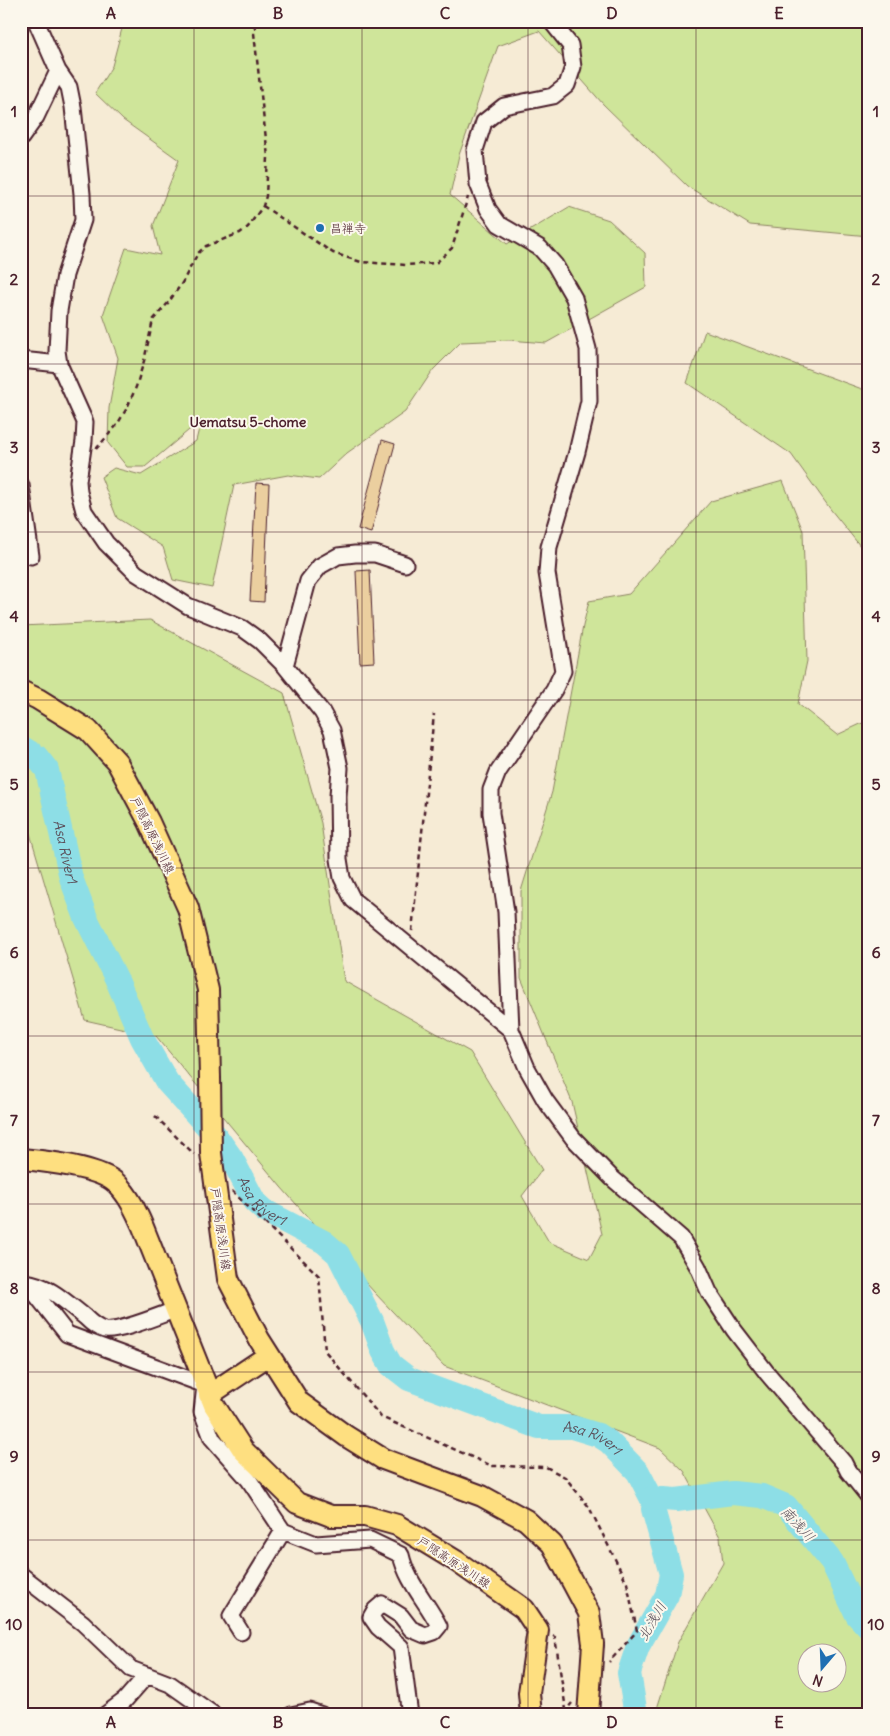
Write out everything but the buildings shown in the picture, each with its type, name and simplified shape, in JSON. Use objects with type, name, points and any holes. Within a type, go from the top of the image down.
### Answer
[{"type":"main road","name":"戸隠高原浅川線","points":[[21,691],[38,699],[88,730],[117,762],[149,822],[188,908],[208,990],[211,1152],[228,1279],[259,1339],[299,1402],[346,1436],[382,1459],[482,1496],[526,1520],[552,1544],[589,1612],[593,1644],[580,1709]]},
{"type":"main road","name":"戸隠高原浅川線","points":[[21,1159],[52,1162],[97,1173],[116,1182],[130,1200],[143,1227],[214,1406],[243,1450],[297,1503],[331,1516],[365,1516],[397,1525],[456,1561],[524,1609],[538,1630]]},
{"type":"main road","points":[[207,1390],[269,1355]]},
{"type":"main road","points":[[531,1715],[529,1693],[538,1630]]},
{"type":"street","points":[[36,21],[58,71],[69,87],[73,107],[82,194],[83,220],[65,275],[59,311],[57,351],[59,364],[85,422],[79,492],[84,511],[106,543],[136,573],[188,606],[242,628],[260,641],[284,666],[322,712],[332,730],[340,768],[338,796],[339,859],[342,878],[352,900],[511,1030]]},
{"type":"street","points":[[551,21],[570,45],[573,67],[567,85],[553,96],[504,106],[484,122],[475,150],[478,184],[488,209],[499,224],[540,248],[555,265],[574,298],[588,349],[589,401],[577,452],[549,547],[547,573],[563,671],[554,690],[498,772],[490,790],[491,813],[506,912],[511,1030],[527,1068],[545,1100],[573,1138],[612,1178],[681,1238],[698,1267],[709,1292],[734,1330],[767,1373],[844,1463],[869,1497]]},
{"type":"street","points":[[21,138],[36,117],[58,71]]},
{"type":"street","points":[[21,360],[59,364]]},
{"type":"street","points":[[21,485],[31,556]]},
{"type":"street","points":[[284,666],[308,581],[320,566],[338,556],[355,554],[375,554],[404,564]]},
{"type":"street","points":[[24,1281],[35,1283],[53,1292],[96,1326],[105,1330],[119,1329],[175,1310]]},
{"type":"street","points":[[24,1281],[67,1334],[207,1390],[202,1412],[212,1438],[249,1480],[283,1531],[316,1544],[370,1540],[401,1555],[412,1583],[425,1600],[439,1626],[434,1632],[425,1635],[411,1629],[401,1616],[382,1604],[371,1617],[378,1627],[401,1647],[410,1715]]},
{"type":"street","points":[[240,1632],[231,1616],[283,1531]]},
{"type":"street","points":[[21,1575],[83,1623],[131,1669],[170,1684],[214,1715]]},
{"type":"street","points":[[105,1715],[125,1700],[147,1675]]},
{"type":"street","points":[[291,1715],[310,1710],[322,1715]]},
{"type":"path","points":[[80,463],[100,446],[118,425],[136,387],[153,320],[173,297],[198,253],[206,246],[240,233],[248,227],[263,206],[266,196],[268,168],[254,33],[256,21]]},
{"type":"path","points":[[263,206],[333,253],[361,262],[406,265],[436,263],[452,248],[469,193],[478,184]]},
{"type":"path","points":[[410,947],[434,714]]},
{"type":"path","points":[[155,1116],[197,1157]]},
{"type":"path","points":[[232,1191],[319,1276],[325,1351],[381,1417],[492,1466],[546,1467],[565,1477],[589,1507],[626,1583],[637,1632],[605,1667]]},
{"type":"path","points":[[538,1630],[555,1637],[566,1710],[580,1709]]},
{"type":"green space","points":[[124,21],[869,21],[869,236],[750,225],[687,186],[603,104],[539,31],[498,46],[459,155],[450,195],[507,244],[569,207],[609,220],[645,253],[646,287],[546,343],[509,340],[461,342],[433,370],[405,412],[347,453],[319,479],[288,475],[234,485],[212,588],[173,580],[163,547],[117,518],[101,477],[114,468],[141,475],[196,441],[201,420],[145,467],[127,467],[108,443],[109,408],[118,358],[103,315],[126,248],[160,255],[153,226],[179,160],[123,120],[95,93],[112,66]]},
{"type":"green space","points":[[705,331],[862,389],[869,388],[869,557],[831,510],[791,454],[687,383]]},
{"type":"green space","points":[[783,481],[803,531],[807,661],[798,704],[837,735],[869,720],[869,1715],[655,1715],[678,1642],[723,1563],[720,1537],[684,1471],[660,1448],[444,1366],[374,1292],[281,1187],[156,1036],[85,1020],[21,803],[21,626],[150,620],[284,693],[321,823],[344,981],[470,1052],[542,1170],[522,1196],[549,1242],[589,1259],[602,1234],[572,1102],[521,978],[521,891],[552,792],[589,601],[629,594],[711,501]]},
{"type":"waterway","name":"Asa River1","points":[[21,747],[36,756],[47,770],[71,878],[86,918],[116,978],[142,1038],[167,1082],[215,1135],[232,1159],[254,1201],[265,1211],[324,1242],[338,1254],[372,1321],[383,1351],[391,1365],[409,1379],[539,1427],[572,1427],[598,1435],[609,1442],[638,1472],[654,1503],[653,1509],[671,1574],[667,1595],[638,1646],[629,1673],[636,1715]]},
{"type":"waterway","name":"南浅川","points":[[652,1498],[676,1500],[733,1493],[762,1496],[786,1506],[832,1562],[857,1615],[869,1628]]},
{"type":"place","name":"昌禅寺","points":[[320,228]]},
{"type":"district","name":"Uematsu 5-chome","points":[[248,422]]},
{"type":"water label","name":"北浅川","points":[[652,1621]]}]
